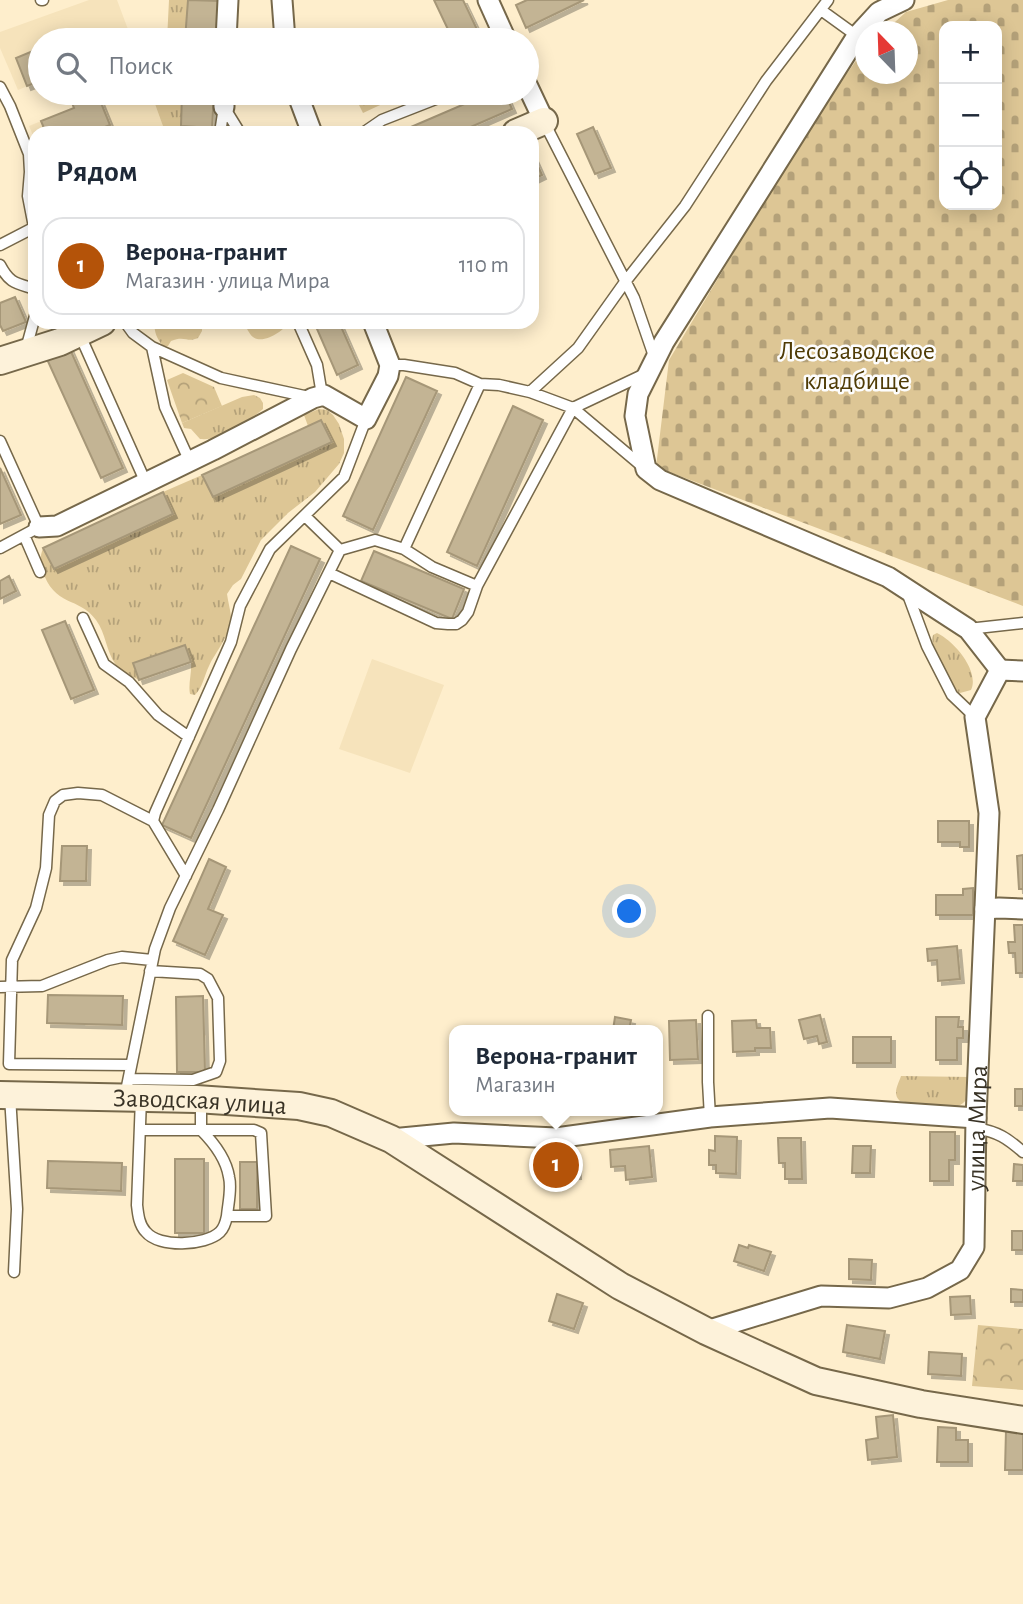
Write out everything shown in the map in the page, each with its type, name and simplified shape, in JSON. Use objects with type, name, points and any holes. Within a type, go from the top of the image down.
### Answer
[{"type":"street","points":[[227,28],[228,0]]},
{"type":"street","points":[[282,0],[284,28]]},
{"type":"street","points":[[871,21],[879,12],[904,0]]},
{"type":"street","points":[[494,2],[502,28]]},
{"type":"street","points":[[855,39],[709,268],[664,342],[638,394],[635,416],[646,469],[660,481],[888,577],[968,629],[1000,670],[1023,671]]},
{"type":"street","points":[[301,105],[309,126]]},
{"type":"street","points":[[532,126],[544,121],[536,105]]},
{"type":"street","points":[[13,357],[60,342],[80,329]]},
{"type":"street","points":[[31,531],[57,526],[190,462],[317,396],[324,395],[366,419],[388,376],[390,365],[376,329]]},
{"type":"street","points":[[975,717],[1000,670]]},
{"type":"street","name":"улица Мира","points":[[706,1331],[821,1296],[889,1298],[927,1288],[960,1270],[974,1247],[976,1123],[989,813],[975,717]]},
{"type":"street","points":[[985,909],[1023,909]]},
{"type":"street","name":"Заводская улица","points":[[5,1095],[131,1091],[299,1106],[331,1113],[391,1139]]},
{"type":"street","points":[[391,1139],[454,1133],[556,1138],[710,1117],[830,1108],[976,1123]]},
{"type":"street","points":[[391,1139],[620,1286],[706,1331],[816,1381],[921,1405],[1023,1420]]},
{"type":"lane","points":[[530,392],[578,348],[625,282],[685,206],[766,81],[828,0]]},
{"type":"lane","points":[[821,10],[855,35]]},
{"type":"lane","points":[[0,87],[3,101],[28,152]]},
{"type":"lane","points":[[221,126],[223,105]]},
{"type":"lane","points":[[226,105],[237,126]]},
{"type":"lane","points":[[373,126],[420,105]]},
{"type":"lane","points":[[329,573],[436,623],[456,624],[468,612],[477,586],[573,408],[652,366],[634,298],[544,121]]},
{"type":"lane","points":[[0,245],[28,231]]},
{"type":"lane","points":[[0,265],[11,281],[28,287]]},
{"type":"lane","points":[[13,357],[28,329]]},
{"type":"lane","points":[[86,329],[146,483]]},
{"type":"lane","points":[[130,329],[152,347],[221,378],[317,396],[317,365],[301,329]]},
{"type":"lane","points":[[152,347],[165,407],[190,462]]},
{"type":"lane","points":[[390,365],[455,373],[480,384],[530,392],[573,408],[646,469]]},
{"type":"lane","points":[[404,549],[480,384]]},
{"type":"lane","points":[[153,821],[231,642],[240,606],[270,549],[344,477],[366,419]]},
{"type":"lane","points":[[0,441],[31,531],[40,572]]},
{"type":"lane","points":[[305,516],[340,550]]},
{"type":"lane","points":[[0,548],[31,531]]},
{"type":"lane","points":[[201,1099],[201,1130],[213,1142],[230,1178],[226,1220],[220,1232],[202,1241],[158,1241],[146,1233],[137,1205],[139,1130],[131,1091],[131,1065],[151,966],[170,908],[291,649],[340,550],[375,540],[404,549],[432,567],[477,586]]},
{"type":"lane","points":[[905,588],[928,646],[952,695],[975,717]]},
{"type":"lane","points":[[83,618],[104,664],[129,682],[158,715],[189,737]]},
{"type":"lane","points":[[968,629],[1023,623]]},
{"type":"lane","points":[[131,1065],[5,1064],[12,960],[36,908],[46,867],[49,815],[55,801],[63,795],[78,793],[102,796],[153,821],[186,876]]},
{"type":"lane","points":[[0,987],[42,986],[122,957],[151,966],[200,974],[208,979],[218,998],[220,1061],[216,1072],[193,1080],[131,1091]]},
{"type":"lane","points":[[708,1016],[710,1117]]},
{"type":"lane","points":[[5,1095],[17,1209],[14,1272]]},
{"type":"lane","points":[[976,1123],[1002,1136],[1023,1152]]},
{"type":"lane","points":[[139,1130],[254,1130],[261,1133],[266,1216],[227,1216]]},
{"type":"shaded area","points":[[89,0],[117,0],[128,28],[28,28],[28,86],[18,90],[0,48],[0,32]]},
{"type":"shaded area","points":[[72,105],[155,105],[163,126],[29,126],[73,108]]},
{"type":"shaded area","points":[[372,659],[444,685],[410,773],[339,749]]},
{"type":"green space","points":[[169,0],[188,0],[186,28],[168,28]]},
{"type":"green space","name":"Лесозаводское кладбище","points":[[948,0],[1023,0],[1023,606],[656,467],[669,360],[809,127],[855,62],[855,84],[918,84],[918,21],[896,21],[906,12]]},
{"type":"green space","points":[[155,105],[182,105],[181,126],[163,126]]},
{"type":"green space","points":[[359,105],[380,105],[363,113]]},
{"type":"green space","points":[[155,329],[202,329],[198,338],[176,339],[165,347]]},
{"type":"green space","points":[[247,329],[283,329],[263,339],[250,334]]},
{"type":"green space","points":[[183,373],[214,387],[222,406],[182,423],[167,380]]},
{"type":"green space","points":[[254,395],[260,398],[263,409],[217,436],[200,439],[191,429],[184,428],[182,423],[242,397]]},
{"type":"green space","points":[[319,409],[327,410],[339,424],[344,439],[344,453],[339,464],[315,492],[288,513],[261,540],[241,579],[227,594],[231,623],[198,692],[195,695],[190,694],[191,662],[134,664],[139,680],[121,670],[110,654],[96,620],[82,607],[60,596],[47,581],[41,563],[43,548],[54,569],[172,514],[163,492],[202,475],[213,497],[331,442],[322,420],[308,426],[304,415]]},
{"type":"green space","points":[[937,633],[964,657],[972,674],[971,690],[960,693],[954,691],[934,648],[933,635]]},
{"type":"green space","points":[[901,1076],[970,1077],[969,1094],[965,1102],[949,1108],[900,1101],[896,1092]]},
{"type":"green space","points":[[978,1325],[1023,1329],[1023,1390],[972,1386]]},
{"type":"building","points":[[188,0],[220,1],[218,28],[186,28]]},
{"type":"building","points":[[434,0],[463,0],[476,28],[447,28]]},
{"type":"building","points":[[527,0],[584,0],[526,28],[516,5]]},
{"type":"building","points":[[28,53],[28,86],[27,86],[16,58]]},
{"type":"building","points":[[73,105],[102,105],[110,125],[43,126],[41,121],[74,108]]},
{"type":"building","points":[[182,105],[213,105],[212,126],[181,126]]},
{"type":"building","points":[[462,105],[510,105],[512,109],[473,126],[413,126]]},
{"type":"building","points":[[593,127],[611,168],[595,174],[577,134]]},
{"type":"building","points":[[15,297],[26,322],[3,331],[0,325],[0,303]]},
{"type":"building","points":[[317,329],[342,329],[358,365],[337,375]]},
{"type":"building","points":[[69,347],[123,468],[101,478],[46,357]]},
{"type":"building","points":[[406,377],[437,391],[373,530],[343,516]]},
{"type":"building","points":[[513,406],[543,420],[477,566],[447,552]]},
{"type":"building","points":[[321,420],[332,442],[213,497],[202,475]]},
{"type":"building","points":[[0,468],[21,515],[0,524]]},
{"type":"building","points":[[163,492],[173,514],[54,569],[43,548]]},
{"type":"building","points":[[291,546],[320,559],[191,838],[162,825]]},
{"type":"building","points":[[374,551],[464,589],[452,619],[361,581]]},
{"type":"building","points":[[9,576],[16,591],[0,599],[0,581]]},
{"type":"building","points":[[65,621],[94,690],[71,699],[42,630]]},
{"type":"building","points":[[185,645],[191,662],[139,680],[133,663]]},
{"type":"building","points":[[938,821],[969,821],[969,847],[960,847],[960,842],[938,842]]},
{"type":"building","points":[[62,846],[87,846],[86,881],[60,881]]},
{"type":"building","points":[[1023,855],[1023,889],[1019,889],[1017,856]]},
{"type":"building","points":[[209,859],[226,867],[208,909],[223,915],[205,955],[173,941]]},
{"type":"building","points":[[973,888],[973,915],[936,915],[936,895],[963,895],[963,889]]},
{"type":"building","points":[[1014,925],[1023,925],[1023,973],[1016,973],[1015,953],[1009,953],[1008,942],[1015,942]]},
{"type":"building","points":[[957,946],[960,979],[938,981],[937,960],[928,961],[927,949]]},
{"type":"building","points":[[48,995],[123,996],[122,1025],[47,1023]]},
{"type":"building","points":[[203,996],[205,1072],[177,1072],[176,997]]},
{"type":"building","points":[[820,1015],[827,1042],[819,1044],[817,1036],[804,1039],[799,1020]]},
{"type":"building","points":[[615,1017],[631,1020],[630,1025],[614,1025]]},
{"type":"building","points":[[936,1017],[959,1017],[958,1027],[963,1027],[963,1038],[957,1038],[957,1060],[936,1060]]},
{"type":"building","points":[[696,1020],[698,1059],[670,1060],[669,1021]]},
{"type":"building","points":[[756,1020],[757,1028],[770,1028],[771,1048],[733,1052],[732,1021]]},
{"type":"building","points":[[853,1037],[891,1037],[891,1063],[853,1063]]},
{"type":"building","points":[[1015,1089],[1023,1089],[1023,1106],[1015,1106]]},
{"type":"building","points":[[930,1132],[955,1132],[955,1160],[949,1160],[949,1181],[930,1181]]},
{"type":"building","points":[[715,1136],[737,1137],[736,1174],[716,1173],[716,1165],[709,1165],[709,1150],[715,1151]]},
{"type":"building","points":[[778,1138],[801,1138],[802,1179],[785,1179],[785,1163],[779,1163]]},
{"type":"building","points":[[649,1146],[652,1177],[626,1180],[625,1166],[611,1167],[610,1150]]},
{"type":"building","points":[[853,1146],[871,1146],[870,1173],[852,1173]]},
{"type":"building","points":[[576,1155],[577,1175],[551,1176],[550,1156]]},
{"type":"building","points":[[175,1159],[204,1159],[204,1233],[175,1233]]},
{"type":"building","points":[[48,1161],[122,1163],[121,1191],[47,1188]]},
{"type":"building","points":[[240,1162],[257,1162],[257,1209],[240,1209]]},
{"type":"building","points":[[1014,1164],[1023,1165],[1023,1181],[1013,1181]]},
{"type":"building","points":[[1012,1231],[1023,1231],[1023,1250],[1012,1250]]},
{"type":"building","points":[[739,1245],[748,1248],[749,1245],[771,1252],[764,1271],[734,1261]]},
{"type":"building","points":[[849,1259],[872,1260],[871,1280],[849,1279]]},
{"type":"building","points":[[1011,1289],[1023,1290],[1023,1302],[1011,1302]]},
{"type":"building","points":[[557,1294],[583,1303],[574,1329],[549,1321]]},
{"type":"building","points":[[970,1296],[971,1314],[951,1315],[950,1297]]},
{"type":"building","points":[[847,1325],[885,1331],[880,1359],[843,1352]]},
{"type":"building","points":[[929,1352],[962,1354],[961,1376],[928,1374]]},
{"type":"building","points":[[893,1415],[897,1457],[868,1460],[866,1440],[878,1438],[876,1417]]},
{"type":"building","points":[[938,1427],[956,1428],[956,1440],[968,1440],[968,1462],[937,1462]]},
{"type":"building","points":[[1006,1430],[1023,1431],[1023,1470],[1005,1470]]},
{"type":"place","name":"Верона-гранит","points":[[556,1165]]}]
